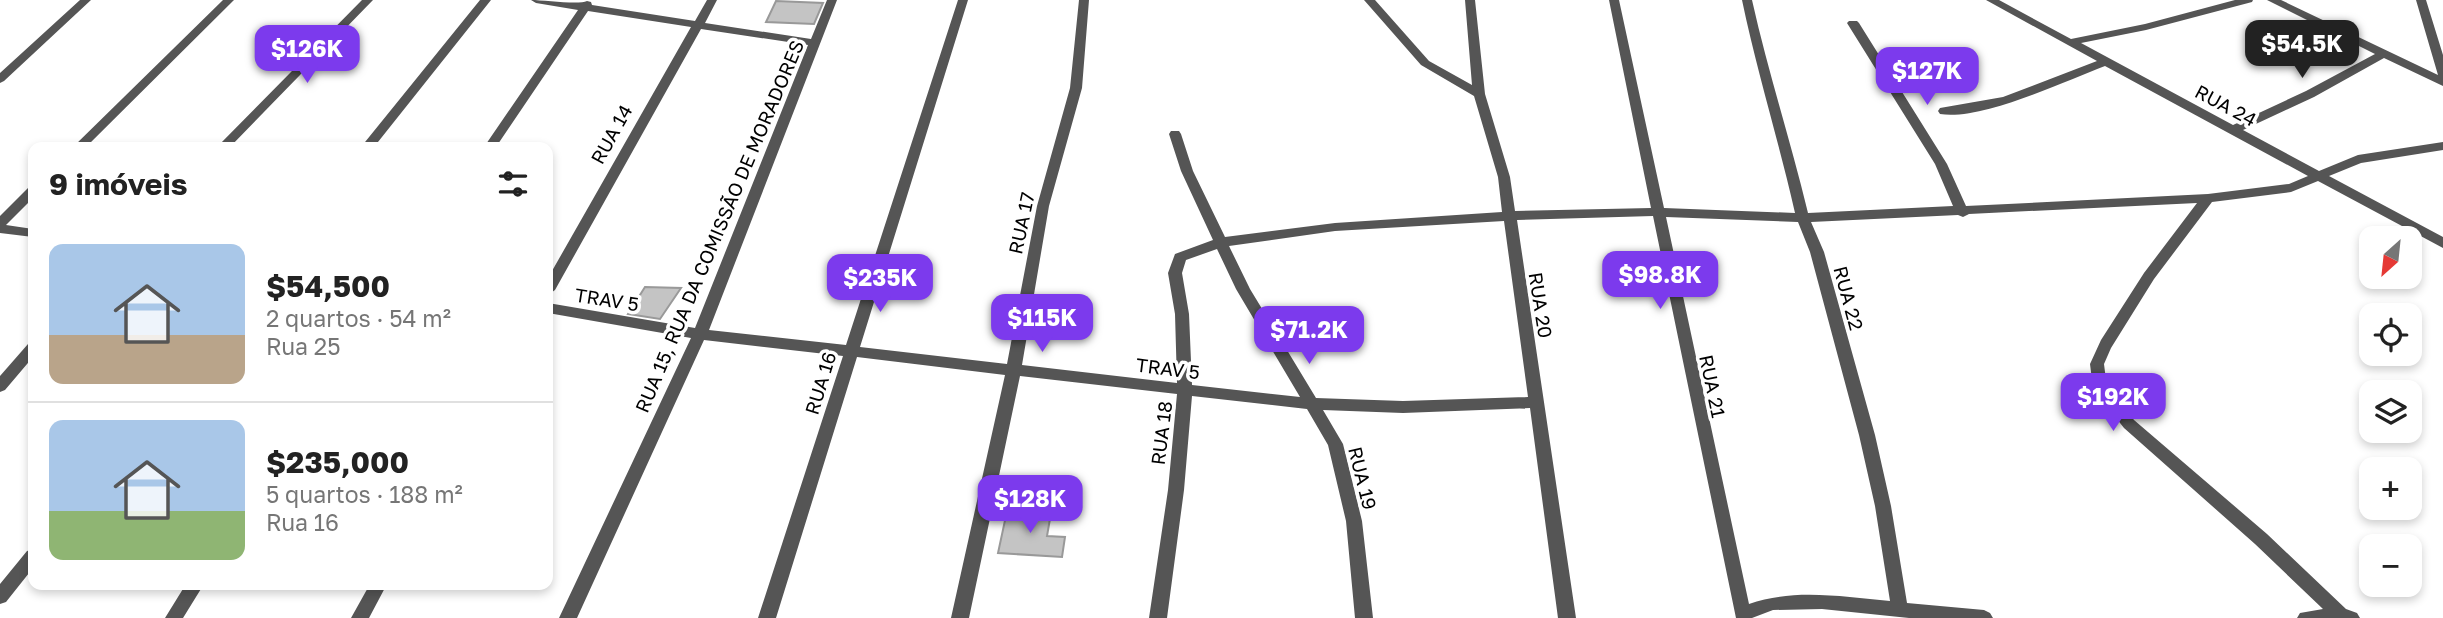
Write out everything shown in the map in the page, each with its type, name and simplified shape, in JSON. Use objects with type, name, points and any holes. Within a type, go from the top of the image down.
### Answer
[{"type":"street","points":[[0,79],[86,0]]},
{"type":"street","points":[[84,142],[229,0]]},
{"type":"street","points":[[228,142],[368,0]]},
{"type":"street","points":[[371,142],[486,0]]},
{"type":"street","points":[[536,0],[587,4],[695,27],[817,43]]},
{"type":"street","name":"RUA 14","points":[[553,281],[712,0]]},
{"type":"street","name":"RUA 15, RUA DA COMISSÃO DE MORADORES","points":[[568,618],[700,334],[832,0]]},
{"type":"street","name":"RUA 16","points":[[766,618],[963,0]]},
{"type":"street","name":"RUA 17","points":[[960,618],[1014,368],[1043,206],[1076,88],[1084,0]]},
{"type":"street","points":[[1369,0],[1425,63],[1479,94]]},
{"type":"street","name":"RUA 20","points":[[1470,0],[1479,94],[1498,148],[1567,618]]},
{"type":"street","name":"RUA 21","points":[[1614,0],[1742,616]]},
{"type":"street","name":"RUA 22","points":[[1747,0],[1748,15],[1803,218],[1817,252],[1867,436],[1883,506],[1900,610]]},
{"type":"street","name":"RUA 24","points":[[1991,0],[2443,243]]},
{"type":"street","points":[[2071,42],[2146,27],[2248,0]]},
{"type":"street","points":[[2272,0],[2443,82]]},
{"type":"street","points":[[2421,0],[2443,74]]},
{"type":"street","points":[[493,142],[587,4]]},
{"type":"street","points":[[1853,23],[1941,164],[1963,213]]},
{"type":"street","points":[[2234,130],[2310,94],[2383,54]]},
{"type":"street","points":[[1944,111],[1983,106],[2022,95],[2106,62]]},
{"type":"street","name":"RUA 19","points":[[1175,134],[1187,171],[1243,289],[1335,444],[1354,521],[1364,618]]},
{"type":"street","name":"RUA 18","points":[[1158,618],[1186,390],[1186,332],[1176,264],[1186,253],[1222,242],[1335,227],[1508,216],[1656,212],[1803,218],[1963,213],[2208,198],[2302,186],[2358,159],[2443,146]]},
{"type":"street","points":[[0,226],[28,196]]},
{"type":"street","points":[[2208,198],[2168,245],[2133,298],[2101,354],[2097,366],[2101,382],[2111,403],[2129,424],[2346,617]]},
{"type":"street","points":[[0,226],[28,232]]},
{"type":"street","name":"TRAV 5","points":[[553,309],[700,334],[1310,404],[1403,407],[1536,402]]},
{"type":"street","points":[[0,386],[28,354]]},
{"type":"street","points":[[0,597],[28,562]]},
{"type":"street","points":[[174,618],[193,590]]},
{"type":"street","points":[[360,618],[376,590]]},
{"type":"street","points":[[1742,616],[1773,603],[1822,602],[1984,618]]},
{"type":"street","points":[[2306,618],[2346,617]]},
{"type":"building","points":[[776,1],[823,3],[814,24],[766,22]]},
{"type":"building","points":[[645,287],[681,288],[660,319],[628,314]]},
{"type":"building","points":[[1007,511],[1051,513],[1047,536],[1065,537],[1062,557],[998,553]]}]
